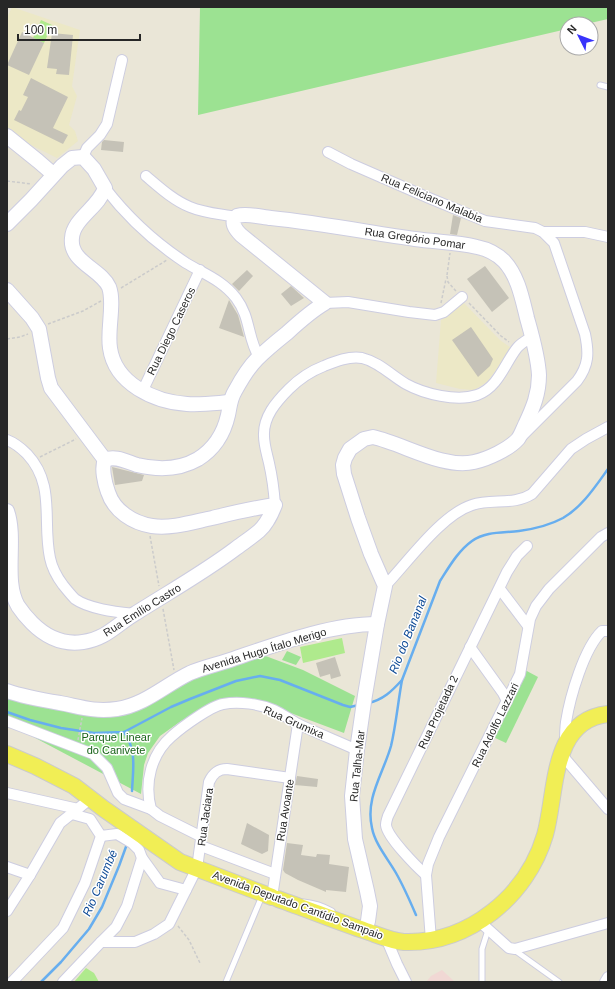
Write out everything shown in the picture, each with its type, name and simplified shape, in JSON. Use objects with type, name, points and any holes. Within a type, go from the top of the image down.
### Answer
[{"type":"main road","name":"Avenida Deputado Cantídio Sampaio","points":[[7,754],[74,786],[80,807],[180,862],[344,924],[403,942],[431,940],[484,926],[498,908],[515,892],[531,869],[545,835],[555,776],[563,749],[571,733],[587,720],[608,714]]},
{"type":"street","points":[[83,157],[87,148],[104,130],[122,60]]},
{"type":"street","points":[[7,136],[38,160],[53,174]]},
{"type":"street","name":"Rua Feliciano Malabia","points":[[328,152],[351,164],[485,221],[530,227],[543,232],[585,232],[608,237]]},
{"type":"street","points":[[7,224],[53,174],[72,158],[83,157]]},
{"type":"street","points":[[83,157],[94,169],[105,188],[134,223],[174,255],[213,277],[235,297],[247,317],[252,344],[259,357]]},
{"type":"street","name":"Rua Gregório Pomar","points":[[146,176],[161,189],[189,207],[208,212],[236,217],[240,215],[286,220],[415,239],[450,242],[487,250],[504,261],[512,271],[517,283],[537,358],[538,385],[534,409],[518,439]]},
{"type":"street","points":[[105,188],[102,196],[76,226],[73,233],[72,244],[74,250],[84,263],[104,280],[111,294],[109,333],[110,347],[115,365],[126,380],[142,392],[160,400],[187,404],[230,402]]},
{"type":"street","points":[[236,217],[233,222],[234,226],[241,235],[325,303]]},
{"type":"street","points":[[385,586],[371,554],[353,505],[344,474],[343,466],[350,449],[364,439],[373,437],[446,461],[460,463],[474,462],[500,452],[518,439],[577,381],[583,373],[587,360],[588,348],[577,307],[554,243],[543,232]]},
{"type":"street","name":"Rua Diego Caseros","points":[[142,392],[200,270]]},
{"type":"street","points":[[7,290],[39,328],[51,388],[105,460]]},
{"type":"street","points":[[105,460],[109,458],[116,458],[151,468],[176,468],[207,453],[216,444],[226,423],[230,402],[244,377],[259,357],[307,315],[325,303],[348,302],[409,312],[438,314],[444,312],[462,297]]},
{"type":"street","points":[[105,460],[103,466],[107,490],[113,503],[128,517],[151,526],[192,523],[274,505],[270,465],[264,436],[266,420],[270,412],[281,398],[292,386],[305,376],[333,362],[347,358],[362,358],[372,362],[418,390],[435,395],[452,397],[476,396],[484,392],[497,380],[518,346],[532,337]]},
{"type":"street","points":[[377,624],[385,586],[445,521],[463,508],[478,503],[518,501],[527,497],[532,494],[571,449],[586,438],[608,427]]},
{"type":"street","points":[[7,440],[18,446],[33,461],[40,474],[44,485],[47,510],[48,547],[50,559],[60,581],[76,599],[83,603],[118,612],[134,614]]},
{"type":"street","name":"Rua Emílio Castro","points":[[7,511],[11,533],[11,582],[14,597],[18,606],[40,630],[49,637],[72,643],[96,639],[110,632],[134,614],[224,558],[263,527],[269,518],[274,505]]},
{"type":"street","name":"Rua Adolfo Lazzari","points":[[431,940],[426,875],[428,864],[439,837],[520,674],[530,619],[536,606],[549,590],[600,537],[608,534]]},
{"type":"street","name":"Rua Projetada 2","points":[[426,875],[410,860],[390,835],[386,826],[388,816],[514,560],[527,546]]},
{"type":"street","points":[[500,589],[528,626]]},
{"type":"street","name":"Avenida Hugo Ítalo Merigo","points":[[7,691],[26,697],[86,709],[118,709],[145,700],[175,680],[192,672],[265,647],[315,633],[354,626],[377,624]]},
{"type":"street","name":"Rua Talha-Mar","points":[[365,931],[370,906],[353,820],[352,796],[357,750],[377,624]]},
{"type":"street","points":[[608,631],[602,631],[598,635],[586,656],[576,682],[566,722],[563,749],[608,809]]},
{"type":"street","points":[[470,647],[503,693],[507,701]]},
{"type":"street","name":"Rua Grumixa","points":[[150,807],[150,775],[152,764],[156,755],[167,740],[176,732],[208,710],[222,704],[245,703],[272,709],[298,724],[357,750]]},
{"type":"street","points":[[7,721],[93,754],[107,768],[118,793],[124,799],[150,807],[160,816],[201,841],[275,874]]},
{"type":"street","name":"Rua Avoante","points":[[271,897],[298,724]]},
{"type":"street","name":"Rua Jaciara","points":[[171,920],[197,868],[211,776],[222,769],[227,769],[290,778]]},
{"type":"street","points":[[7,793],[80,807],[101,836]]},
{"type":"street","points":[[7,911],[30,876],[60,823],[80,807]]},
{"type":"street","points":[[101,836],[117,834],[132,843],[139,850],[142,858],[160,883],[186,890]]},
{"type":"street","points":[[12,982],[63,928],[85,883],[101,836]]},
{"type":"street","points":[[63,982],[116,927],[127,906],[142,858]]},
{"type":"street","points":[[7,867],[30,876]]},
{"type":"street","points":[[102,942],[136,942],[154,934],[169,924],[171,920]]},
{"type":"street","points":[[484,926],[512,949],[522,948],[608,923]]},
{"type":"street","points":[[386,938],[406,982]]},
{"type":"street","points":[[605,982],[608,977]]},
{"type":"lane","points":[[600,85],[608,87]]},
{"type":"lane","points":[[226,982],[271,897]]},
{"type":"lane","points":[[482,982],[484,926]]},
{"type":"lane","points":[[512,949],[559,982]]},
{"type":"path","points":[[7,181],[42,187]]},
{"type":"path","points":[[438,314],[447,276],[450,242]]},
{"type":"path","points":[[7,339],[24,336],[39,328],[82,311],[174,255]]},
{"type":"path","points":[[447,276],[448,282],[501,336],[518,346]]},
{"type":"path","points":[[33,461],[85,433]]},
{"type":"path","points":[[77,742],[81,720]]},
{"type":"path","points":[[171,920],[181,929],[189,940],[200,963]]},
{"type":"shaded area","points":[[12,7],[80,30],[72,86],[77,96],[69,125],[75,131],[78,141],[57,158],[27,143],[7,127],[7,18]]},
{"type":"shaded area","points":[[463,302],[500,340],[511,348],[504,360],[487,382],[474,390],[460,389],[436,383],[441,320]]},
{"type":"shaded area","points":[[442,970],[455,982],[426,982],[431,976]]},
{"type":"green space","points":[[200,7],[608,7],[608,19],[599,21],[599,16],[559,16],[559,31],[198,115]]},
{"type":"green space","points":[[41,20],[52,25],[44,43],[33,38]]},
{"type":"green space","points":[[342,638],[345,653],[303,663],[300,647]]},
{"type":"green space","points":[[287,651],[301,657],[296,665],[282,660]]},
{"type":"green space","name":"Parque Linear do Canivete","points":[[263,655],[303,670],[355,696],[344,733],[251,699],[199,712],[181,721],[160,736],[148,753],[144,765],[141,794],[7,723],[7,692],[126,710],[181,683]]},
{"type":"green space","points":[[525,670],[538,677],[506,743],[491,736]]},
{"type":"green space","points":[[86,968],[94,973],[99,982],[74,982]]},
{"type":"building","points":[[22,32],[44,43],[29,75],[7,65]]},
{"type":"building","points":[[52,33],[73,35],[69,75],[56,74],[57,69],[47,68]]},
{"type":"building","points":[[31,78],[68,97],[53,128],[68,135],[63,144],[14,120],[19,110],[21,111],[28,97],[23,95]]},
{"type":"building","points":[[104,140],[124,142],[123,152],[101,150],[102,142]]},
{"type":"building","points":[[453,215],[461,218],[457,235],[450,234]]},
{"type":"building","points":[[485,266],[509,298],[492,312],[467,279]]},
{"type":"building","points":[[247,270],[253,276],[239,291],[232,284]]},
{"type":"building","points":[[291,286],[304,298],[291,306],[281,294]]},
{"type":"building","points":[[229,300],[238,315],[244,337],[219,328]]},
{"type":"building","points":[[471,327],[493,359],[490,366],[478,377],[452,340]]},
{"type":"building","points":[[112,467],[144,475],[142,481],[115,485]]},
{"type":"building","points":[[335,657],[341,676],[331,679],[330,674],[320,677],[316,663]]},
{"type":"building","points":[[297,776],[318,779],[317,787],[295,785]]},
{"type":"building","points":[[247,823],[269,835],[268,851],[262,854],[241,844]]},
{"type":"building","points":[[287,843],[303,845],[301,855],[316,857],[317,854],[330,855],[329,864],[349,867],[346,892],[326,890],[326,892],[285,873],[283,870]]},
{"type":"waterway","name":"Rio do Bananal","points":[[368,703],[378,700],[387,694],[402,680],[440,581],[454,560],[467,545],[483,536],[530,529],[547,525],[563,518],[582,502],[593,490],[608,469]]},
{"type":"waterway","name":"Rio do Bananal","points":[[7,712],[61,728],[94,733],[124,732],[171,707],[190,699],[236,681],[260,676],[280,680],[343,705],[350,707],[359,705]]},
{"type":"waterway","points":[[402,680],[391,746],[373,796],[370,817],[376,840],[399,878],[416,915]]},
{"type":"waterway","name":"Rio Carumbé","points":[[124,732],[133,753],[132,791]]},
{"type":"waterway","name":"Rio Carumbé","points":[[41,982],[61,962],[89,929],[102,907],[127,844]]}]
